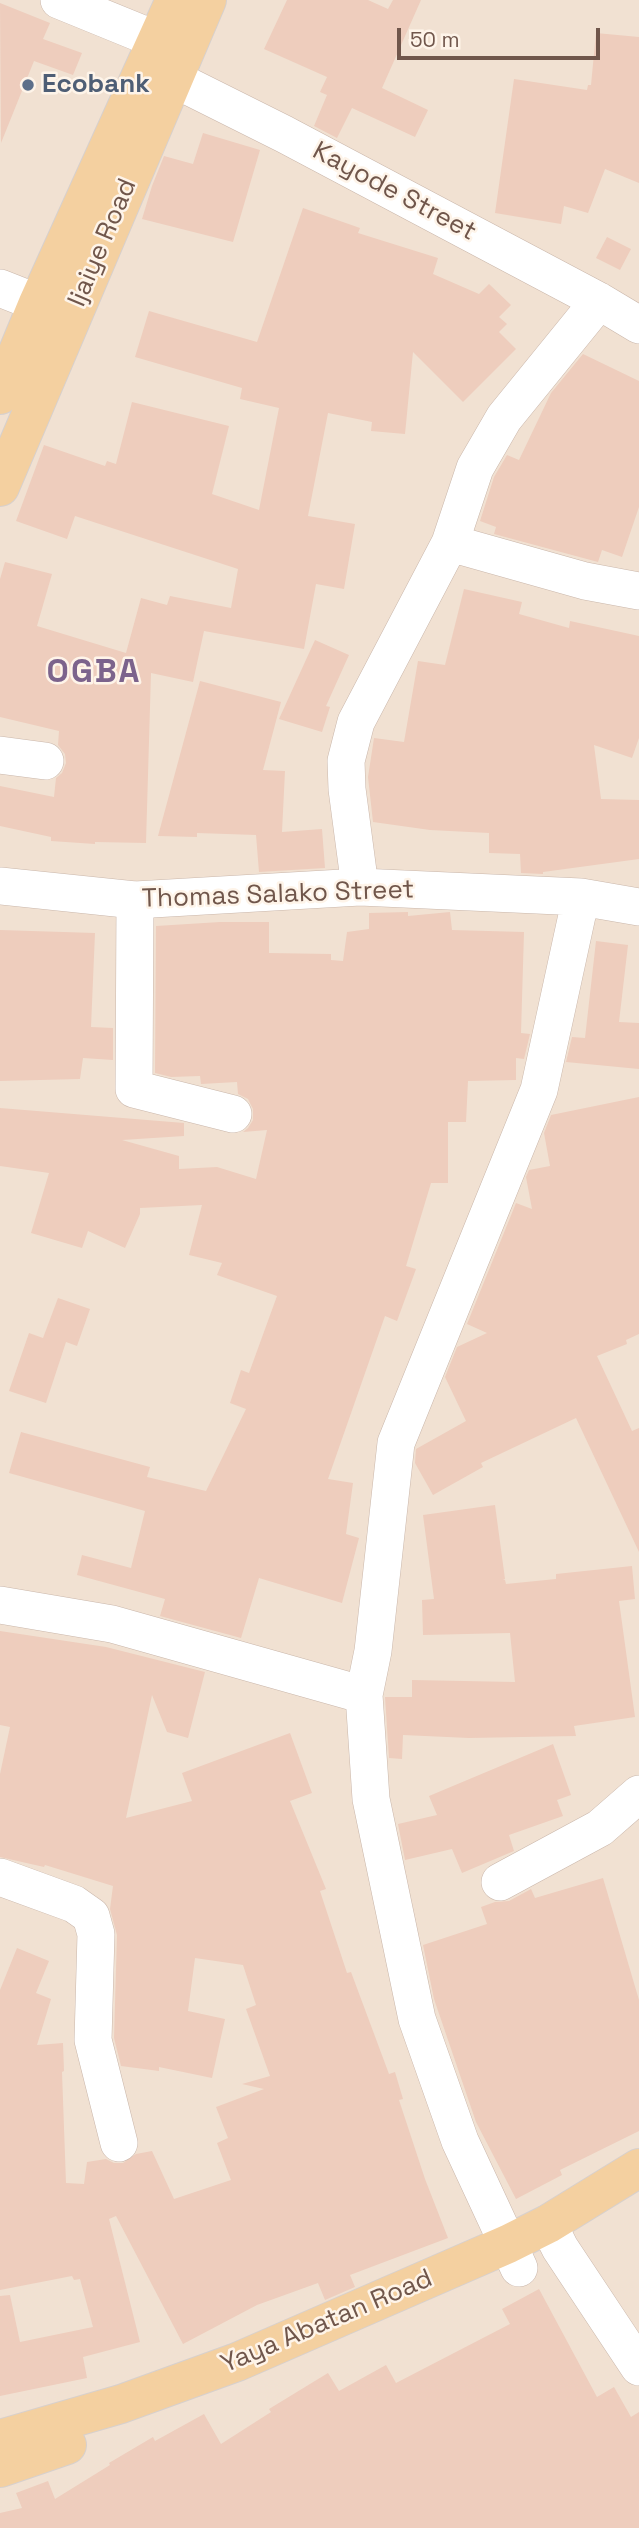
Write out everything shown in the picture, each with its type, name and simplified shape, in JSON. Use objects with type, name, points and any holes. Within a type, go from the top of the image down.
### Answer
[{"type":"main road","name":"Ijaiye Road","points":[[0,487],[165,59],[175,0]]},
{"type":"main road","name":"Ijaiye Road","points":[[0,395],[38,303],[165,59],[207,0]]},
{"type":"main road","name":"Yaya Abatan Road","points":[[554,2236],[639,2168]]},
{"type":"main road","name":"Yaya Abatan Road","points":[[0,2468],[277,2373],[554,2236],[639,2199]]},
{"type":"main road","name":"Yaya Abatan Road","points":[[0,2439],[121,2404],[514,2256]]},
{"type":"street","name":"Kayode Street","points":[[59,0],[639,324]]},
{"type":"street","points":[[0,288],[38,303]]},
{"type":"street","points":[[360,887],[346,761],[356,722],[450,543],[475,468],[505,418],[599,300]]},
{"type":"street","points":[[450,543],[585,581],[639,591]]},
{"type":"street","points":[[0,755],[45,761]]},
{"type":"street","name":"Thomas Salako Street","points":[[0,886],[135,900],[360,887],[581,897],[639,907]]},
{"type":"street","points":[[514,2256],[460,2141],[417,2019],[371,1799],[364,1695],[373,1651],[396,1443],[539,1090],[581,897]]},
{"type":"street","points":[[135,900],[134,1089],[233,1114]]},
{"type":"street","points":[[0,1605],[112,1623],[364,1695]]},
{"type":"street","points":[[500,1882],[600,1828],[639,1794]]},
{"type":"street","points":[[0,1877],[74,1904],[91,1916],[96,1934],[93,2040],[118,2143]]},
{"type":"street","points":[[554,2236],[637,2359]]},
{"type":"shaded area","points":[[0,0],[639,0],[639,2528],[0,2528]]},
{"type":"building","points":[[287,0],[368,0],[388,9],[393,0],[421,0],[382,88],[428,110],[415,137],[352,108],[337,138],[314,126],[327,95],[320,92],[327,77],[264,49]]},
{"type":"building","points":[[0,3],[50,23],[43,39],[82,53],[73,75],[34,61],[1,143]]},
{"type":"building","points":[[596,33],[639,37],[639,183],[605,169],[588,213],[564,206],[561,224],[495,213],[514,79],[587,90],[588,85],[591,85]]},
{"type":"building","points":[[203,133],[260,150],[233,242],[142,219],[164,156],[193,164]]},
{"type":"building","points":[[303,208],[360,228],[358,233],[438,258],[433,274],[479,294],[489,284],[511,305],[499,317],[507,324],[499,332],[516,349],[463,402],[413,352],[405,434],[371,431],[372,422],[328,413],[308,516],[355,524],[344,589],[316,584],[304,649],[204,631],[193,682],[151,673],[146,843],[51,841],[51,837],[0,826],[0,786],[54,797],[56,778],[62,773],[66,763],[65,754],[58,745],[59,731],[0,717],[0,579],[5,562],[52,574],[37,626],[126,653],[141,598],[167,605],[170,596],[231,608],[238,569],[75,516],[67,539],[16,521],[44,445],[105,466],[107,461],[116,464],[132,402],[229,426],[212,494],[259,510],[279,408],[240,399],[242,388],[135,357],[149,311],[257,342]]},
{"type":"building","points":[[607,237],[631,249],[620,270],[596,258]]},
{"type":"building","points":[[583,354],[639,381],[639,507],[622,557],[602,550],[598,562],[494,534],[496,527],[480,521],[494,477],[507,455],[519,460],[551,393]]},
{"type":"building","points":[[464,589],[522,602],[519,614],[569,628],[570,621],[639,636],[639,738],[632,758],[594,745],[601,799],[639,800],[639,859],[543,874],[521,873],[520,854],[489,853],[489,833],[430,830],[373,822],[368,777],[374,738],[404,742],[418,661],[445,665]]},
{"type":"building","points":[[315,640],[349,655],[326,706],[330,707],[322,732],[279,719]]},
{"type":"building","points":[[200,681],[281,702],[263,770],[285,771],[282,832],[322,829],[325,868],[259,872],[256,835],[197,833],[197,837],[158,836]]},
{"type":"building","points":[[408,912],[408,916],[450,912],[452,930],[524,932],[521,1033],[530,1034],[524,1059],[516,1058],[516,1080],[468,1081],[466,1122],[448,1122],[448,1183],[431,1183],[406,1266],[416,1269],[397,1321],[385,1316],[328,1479],[353,1483],[346,1534],[359,1538],[342,1603],[259,1578],[241,1638],[160,1616],[165,1599],[77,1575],[82,1555],[131,1568],[145,1511],[9,1473],[21,1432],[150,1467],[147,1477],[206,1491],[246,1409],[230,1403],[241,1370],[249,1373],[277,1296],[217,1275],[222,1263],[189,1255],[202,1205],[140,1208],[140,1214],[125,1248],[88,1231],[82,1248],[31,1233],[49,1173],[0,1166],[0,1108],[184,1123],[184,1136],[122,1140],[179,1156],[179,1169],[217,1167],[256,1179],[267,1130],[243,1132],[253,1120],[253,1109],[248,1099],[238,1094],[237,1082],[201,1084],[200,1076],[171,1077],[155,1073],[156,926],[269,922],[269,953],[331,954],[331,960],[343,961],[347,932],[369,929],[369,913]]},
{"type":"building","points":[[0,930],[95,933],[91,1027],[113,1028],[113,1060],[83,1058],[80,1079],[0,1081]]},
{"type":"building","points":[[596,941],[628,945],[619,1022],[639,1023],[639,1069],[566,1062],[572,1037],[585,1038]]},
{"type":"building","points":[[639,1097],[639,1334],[626,1340],[627,1344],[597,1356],[632,1431],[639,1428],[639,1552],[576,1418],[481,1463],[483,1467],[433,1495],[415,1463],[416,1449],[466,1421],[445,1377],[457,1347],[487,1333],[467,1324],[516,1203],[532,1209],[526,1177],[529,1170],[550,1166],[544,1133],[551,1115]]},
{"type":"building","points":[[58,1298],[90,1309],[77,1346],[66,1342],[46,1403],[9,1391],[29,1333],[43,1338]]},
{"type":"building","points":[[495,1505],[503,1580],[506,1584],[556,1579],[556,1574],[632,1566],[635,1599],[619,1601],[635,1717],[574,1726],[576,1736],[469,1738],[403,1735],[402,1759],[389,1758],[385,1697],[412,1697],[412,1680],[515,1682],[510,1633],[423,1635],[422,1600],[434,1599],[423,1515]]},
{"type":"building","points":[[0,1631],[106,1647],[205,1672],[188,1738],[167,1732],[152,1695],[126,1818],[192,1801],[182,1773],[290,1733],[312,1793],[290,1801],[326,1889],[320,1891],[347,1973],[351,1972],[389,2074],[395,2072],[403,2099],[399,2100],[448,2238],[350,2275],[355,2287],[325,2300],[318,2283],[257,2305],[183,2344],[116,2216],[109,2219],[140,2342],[83,2357],[87,2378],[0,2396],[0,2296],[10,2295],[20,2342],[93,2327],[80,2279],[74,2280],[72,2276],[0,2290],[0,1990],[17,1948],[49,1961],[36,1993],[51,1999],[37,2045],[63,2043],[66,2183],[84,2184],[87,2162],[106,2159],[123,2163],[136,2154],[152,2151],[174,2199],[231,2180],[217,2143],[228,2138],[216,2107],[264,2089],[242,2084],[270,2076],[246,2009],[256,2005],[243,1965],[195,1958],[188,2011],[225,2019],[212,2078],[159,2067],[159,2071],[121,2066],[114,2038],[117,1935],[110,1909],[113,1886],[45,1865],[44,1867],[0,1857],[0,1774],[10,1727],[0,1725]]},
{"type":"building","points":[[553,1744],[571,1795],[557,1800],[563,1816],[509,1835],[514,1851],[462,1873],[452,1849],[405,1860],[398,1824],[437,1815],[429,1796]]},
{"type":"building","points":[[603,1878],[639,2000],[639,2131],[560,2170],[562,2175],[516,2199],[476,2122],[434,1999],[423,1945],[487,1924],[481,1907],[509,1901],[531,1889],[535,1898]]},
{"type":"building","points":[[539,2289],[597,2397],[614,2387],[631,2417],[639,2412],[639,2528],[0,2528],[0,2513],[22,2508],[16,2493],[48,2481],[55,2499],[153,2437],[155,2441],[204,2414],[221,2444],[271,2412],[269,2409],[328,2373],[339,2391],[386,2365],[396,2383],[510,2324],[502,2309]]},
{"type":"place","name":"Ecobank","points":[[28,85]]},
{"type":"district","name":"OGBA","points":[[94,673]]}]
